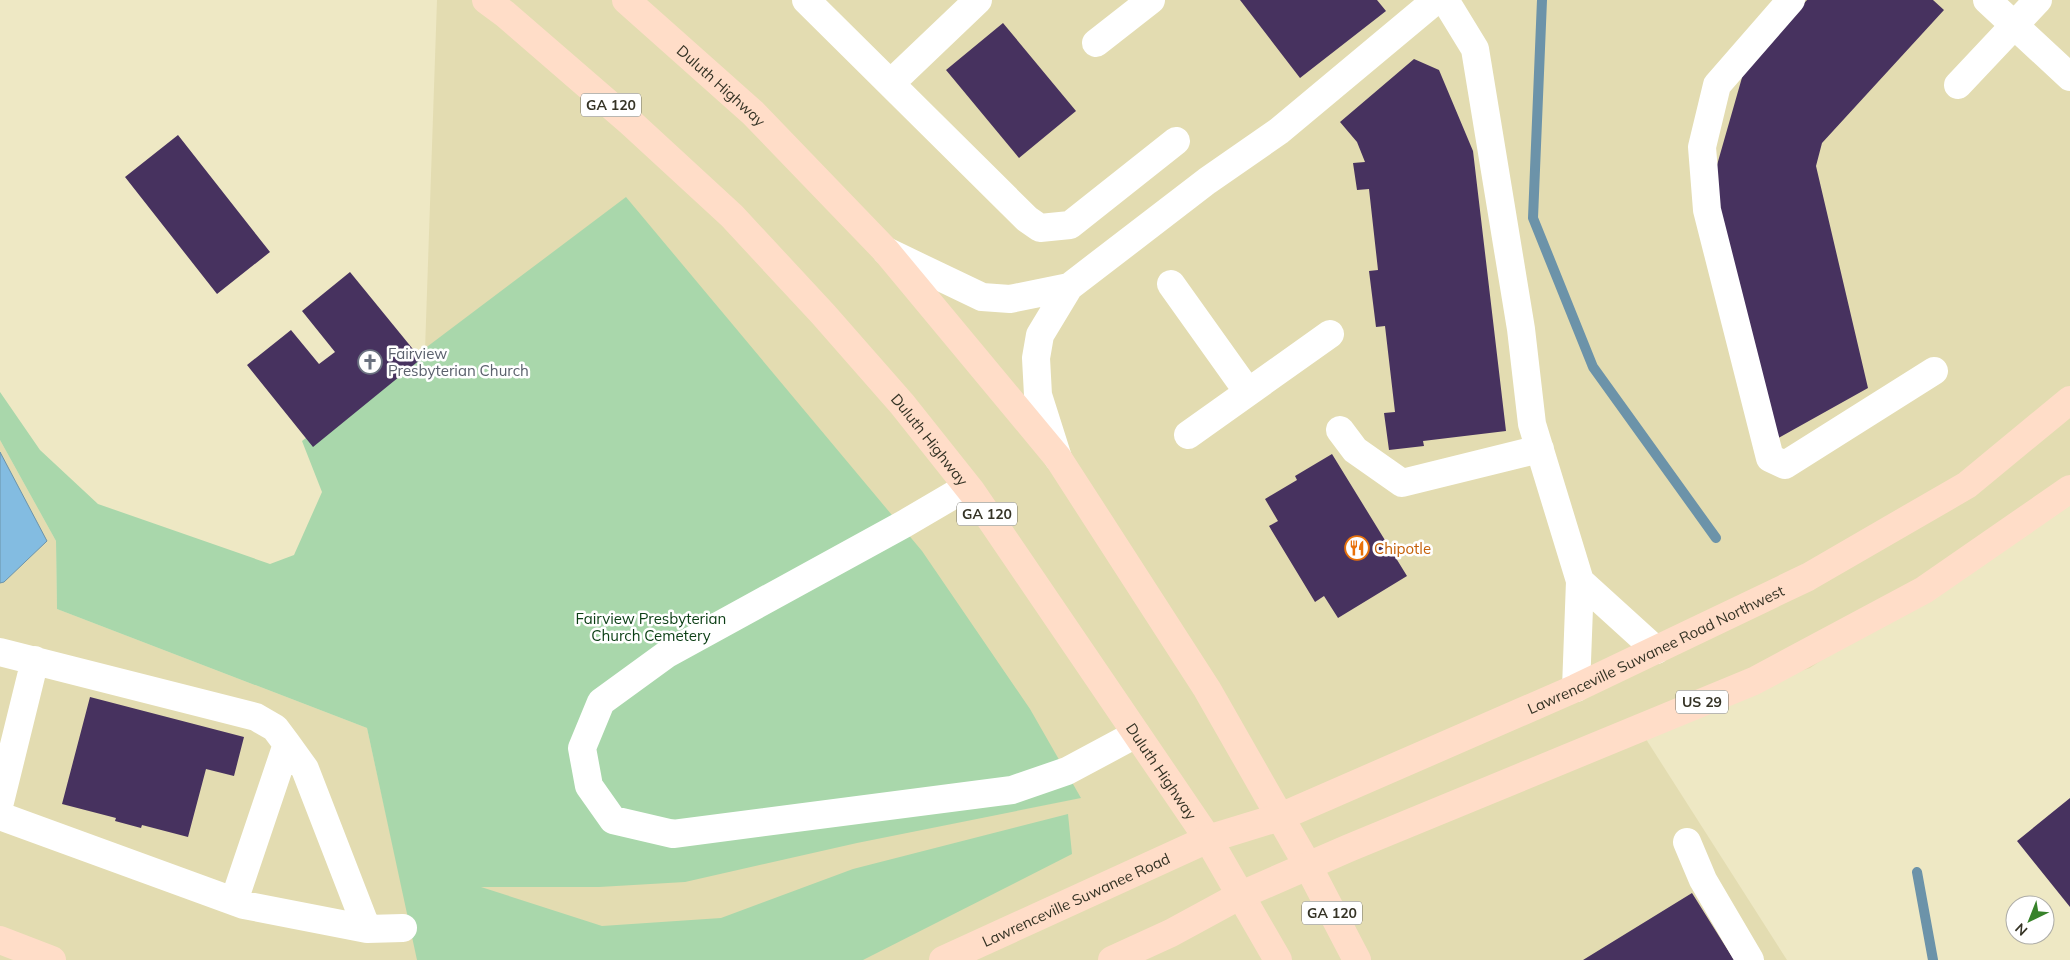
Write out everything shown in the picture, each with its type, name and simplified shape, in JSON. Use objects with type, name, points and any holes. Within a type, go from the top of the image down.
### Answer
[{"type":"main road","name":"Duluth Highway","points":[[486,0],[505,14],[631,123],[732,216],[823,314],[902,404],[967,487],[1208,839],[1278,960]]},
{"type":"main road","name":"Duluth Highway","points":[[629,1],[752,113],[886,252],[1058,458],[1207,689],[1308,866],[1357,960]]},
{"type":"main road","name":"Lawrenceville Suwanee Road Northwest","points":[[1208,839],[1280,817],[1576,688],[1808,577],[1967,485],[2070,400]]},
{"type":"main road","name":"US 29","points":[[1240,896],[1754,681],[1924,590],[2070,490]]},
{"type":"main road","name":"Lawrenceville Suwanee Road","points":[[943,960],[1208,839]]},
{"type":"main road","points":[[1112,960],[1171,933],[1240,896]]},
{"type":"main road","points":[[0,940],[52,960]]},
{"type":"lane","points":[[806,0],[1027,219],[1040,228],[1070,225],[1176,141]]},
{"type":"lane","points":[[891,83],[978,0]]},
{"type":"lane","points":[[1096,43],[1151,0]]},
{"type":"lane","points":[[1058,458],[1038,395],[1036,358],[1040,335],[1069,287],[1207,181],[1279,131],[1436,0]]},
{"type":"lane","points":[[1445,0],[1475,49],[1520,329],[1532,424],[1580,581],[1576,688]]},
{"type":"lane","points":[[1792,0],[1717,85],[1702,147],[1707,210],[1770,458],[1785,465],[1934,371]]},
{"type":"lane","points":[[1988,0],[2070,77]]},
{"type":"lane","points":[[1958,85],[2038,0]]},
{"type":"lane","points":[[886,252],[982,297],[1010,299],[1069,287]]},
{"type":"lane","points":[[1171,284],[1248,392]]},
{"type":"lane","points":[[1188,435],[1330,334]]},
{"type":"lane","points":[[1340,430],[1355,450],[1402,483],[1540,449]]},
{"type":"lane","points":[[967,487],[904,524],[666,654],[601,702],[582,748],[589,786],[614,820],[673,834],[1012,790],[1067,771],[1136,734]]},
{"type":"lane","points":[[1580,581],[1656,650]]},
{"type":"lane","points":[[0,652],[256,717],[275,728],[306,769],[367,930]]},
{"type":"lane","points":[[0,802],[35,660]]},
{"type":"lane","points":[[234,902],[287,744]]},
{"type":"lane","points":[[0,816],[234,902],[367,930],[403,928]]},
{"type":"lane","points":[[1687,842],[1703,880],[1750,960]]},
{"type":"shaded area","points":[[437,0],[2070,0],[2070,488],[1810,668],[1637,725],[1787,960],[0,960],[0,440],[56,541],[57,609],[367,728],[406,905]]},
{"type":"green space","name":"Fairview Presbyterian Church Cemetery","points":[[626,197],[922,551],[1030,709],[1081,798],[857,843],[685,882],[599,887],[481,887],[602,926],[721,918],[853,869],[1068,814],[1072,854],[863,960],[417,960],[367,728],[57,609],[56,541],[0,440],[0,392],[40,450],[98,504],[270,564],[294,555],[322,492],[302,441]]},
{"type":"water","points":[[0,452],[47,541],[4,582],[0,583]]},
{"type":"building","points":[[1240,0],[1377,0],[1386,11],[1300,78]]},
{"type":"building","points":[[1807,0],[1933,0],[1944,10],[1822,143],[1816,166],[1868,388],[1775,440],[1711,186],[1745,67]]},
{"type":"building","points":[[1003,23],[1076,111],[1019,158],[946,70]]},
{"type":"building","points":[[1414,59],[1439,70],[1473,151],[1506,431],[1423,441],[1424,446],[1389,450],[1384,413],[1395,412],[1385,326],[1376,327],[1369,271],[1378,270],[1369,189],[1357,190],[1353,163],[1365,162],[1357,142],[1340,122]]},
{"type":"building","points":[[178,135],[270,252],[217,294],[125,177]]},
{"type":"building","name":"Fairview Presbyterian Church","points":[[350,272],[421,359],[313,447],[247,365],[291,330],[319,364],[335,352],[302,311]]},
{"type":"building","points":[[1332,454],[1407,576],[1338,618],[1324,596],[1315,602],[1269,526],[1278,521],[1265,499],[1297,480],[1295,476]]},
{"type":"building","points":[[90,697],[244,737],[234,776],[206,769],[188,837],[142,825],[141,828],[115,821],[116,818],[62,804]]},
{"type":"building","points":[[2070,798],[2070,907],[2017,841]]},
{"type":"building","points":[[1692,893],[1734,960],[1583,960]]},
{"type":"waterway","points":[[1542,0],[1533,218],[1593,367],[1716,538]]},
{"type":"waterway","points":[[1917,872],[1933,960]]},
{"type":"place","name":"Fairview Presbyterian Church","points":[[370,362]]},
{"type":"place","name":"Chipotle","points":[[1357,548]]}]
